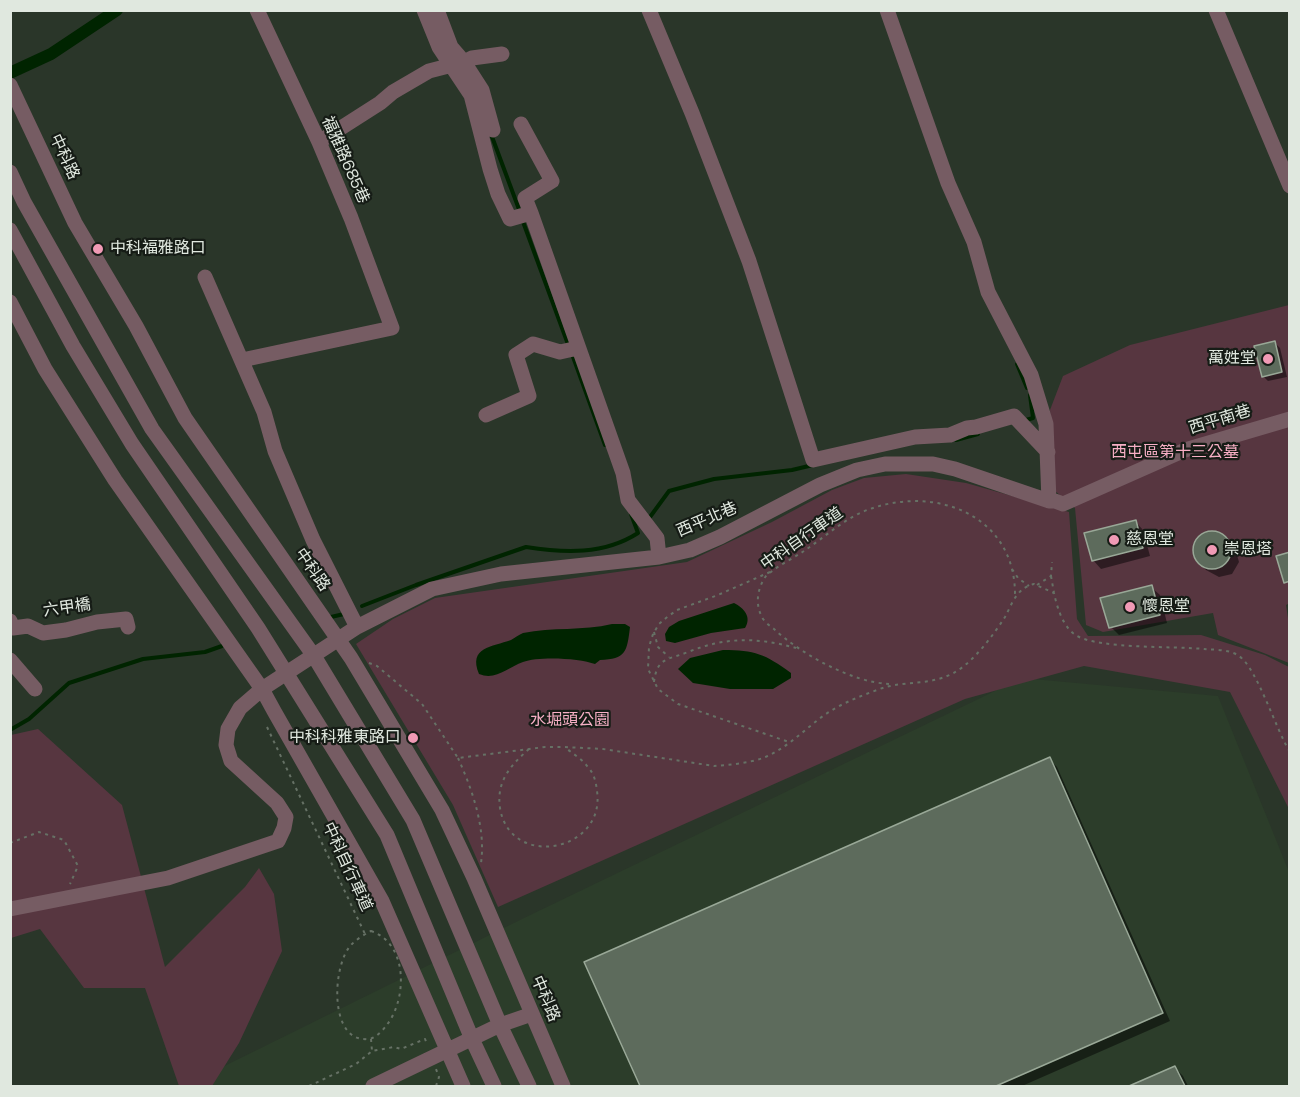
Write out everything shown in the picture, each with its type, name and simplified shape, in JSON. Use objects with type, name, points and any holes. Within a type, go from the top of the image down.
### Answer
[{"type":"street","name":"福雅路685巷","points":[[242,360],[392,328],[351,218],[319,142],[257,10]]},
{"type":"street","points":[[424,10],[439,47],[482,90],[493,130]]},
{"type":"street","points":[[437,10],[471,95],[498,194],[510,219],[531,213]]},
{"type":"street","points":[[649,10],[692,113],[749,261],[813,460],[915,437],[950,435],[967,428],[976,428],[1014,416],[1048,452]]},
{"type":"street","points":[[887,10],[948,183],[974,242],[988,292],[1031,375],[1046,424],[1056,503]]},
{"type":"street","points":[[1216,10],[1290,186]]},
{"type":"street","points":[[319,142],[380,103],[407,82],[436,68],[472,58],[502,54]]},
{"type":"street","name":"中科路","points":[[10,85],[75,223],[136,326],[185,418],[351,658],[442,810],[474,878],[563,1086]]},
{"type":"street","points":[[521,124],[552,181],[525,198],[623,473],[628,500],[657,538],[659,557]]},
{"type":"street","points":[[10,172],[24,202],[152,429],[314,656],[413,820],[500,1025],[529,1086]]},
{"type":"street","points":[[10,230],[73,346],[132,444],[251,618],[387,835],[472,1039],[494,1086]]},
{"type":"street","points":[[205,277],[264,412],[275,451],[313,540],[357,627]]},
{"type":"street","points":[[10,302],[45,369],[114,480],[262,689],[382,901],[463,1086]]},
{"type":"street","points":[[486,415],[529,396],[516,355],[533,344],[560,352],[578,348]]},
{"type":"street","name":"西平南巷","points":[[1056,503],[1185,450],[1290,418]]},
{"type":"street","name":"西平北巷","points":[[64,898],[168,878],[258,849],[278,840],[285,828],[286,817],[277,803],[231,761],[226,745],[228,729],[240,708],[262,689],[357,627],[432,590],[501,574],[659,557],[690,550],[820,485],[857,470],[885,464],[933,464],[955,469],[1056,503]]},
{"type":"street","name":"六甲橋","points":[[11,626],[28,626],[43,633],[97,622],[126,619],[128,627]]},
{"type":"street","points":[[10,660],[35,690]]},
{"type":"street","points":[[10,909],[64,898]]},
{"type":"street","points":[[372,1086],[500,1025],[532,1014]]},
{"type":"path","name":"中科自行車道","points":[[906,502],[935,503],[972,514],[982,521],[999,540],[1018,578],[1029,586],[1022,589],[981,649],[960,669],[942,678],[911,685],[866,681],[786,641],[761,616],[758,598],[760,584],[772,570],[867,510],[890,503],[906,502]]},
{"type":"path","points":[[1052,562],[1051,576],[1058,610],[1076,635],[1088,640],[1115,644],[1176,646],[1226,651],[1241,657],[1263,692],[1278,731],[1290,752]]},
{"type":"path","name":"中科自行車道","points":[[1011,567],[1015,599]]},
{"type":"path","points":[[772,570],[677,610],[659,624],[654,632],[647,659],[648,669],[654,682],[666,696],[678,704],[789,742]]},
{"type":"path","points":[[1029,586],[1037,585],[1051,576]]},
{"type":"path","points":[[1037,585],[1054,593]]},
{"type":"path","points":[[654,632],[658,646],[669,657]]},
{"type":"path","points":[[654,682],[655,671],[661,663],[669,657],[698,646],[755,639],[801,649]]},
{"type":"path","points":[[351,658],[377,666],[422,704],[458,758],[471,788],[479,822],[482,860],[474,878]]},
{"type":"path","name":"中科自行車道","points":[[458,758],[565,747],[603,749],[714,766],[761,759],[789,742],[840,704],[892,684]]},
{"type":"path","name":"中科自行車道","points":[[263,719],[365,934],[371,931],[379,934],[397,956],[401,988],[398,1002],[394,1014],[382,1031],[371,1039]]},
{"type":"path","points":[[529,749],[513,763],[502,780],[499,800],[501,813],[516,836],[545,848],[565,844],[577,837],[589,825],[598,805],[597,787],[588,766],[565,747]]},
{"type":"path","points":[[10,843],[39,832],[64,840],[78,866],[64,898]]},
{"type":"path","points":[[309,1086],[356,1064],[372,1051],[371,1039],[361,1039],[344,1027],[337,1002],[337,985],[343,959],[350,945],[365,934]]},
{"type":"shaded area","points":[[734,603],[746,613],[748,620],[745,628],[711,633],[675,643],[666,641],[665,634],[669,627],[679,621]]},
{"type":"shaded area","points":[[625,624],[630,627],[626,648],[620,656],[615,658],[600,660],[595,664],[570,659],[538,659],[523,662],[496,675],[479,674],[476,665],[479,653],[523,633]]},
{"type":"shaded area","points":[[723,650],[759,654],[791,673],[791,678],[773,689],[730,689],[693,683],[678,669],[690,658]]},
{"type":"shaded area","points":[[1022,678],[1218,696],[1289,872],[1289,1086],[184,1086],[522,919]]},
{"type":"green space","name":"西屯區第十三公墓","points":[[1289,305],[1290,603],[1286,605],[1290,632],[1289,663],[1218,635],[1213,613],[1103,632],[1086,625],[1075,508],[1054,490],[1050,410],[1063,376],[1130,345]]},
{"type":"green space","name":"水堀頭公園","points":[[906,474],[966,483],[1069,512],[1077,619],[1088,636],[1201,635],[1265,655],[1289,667],[1289,809],[1230,692],[1084,666],[965,699],[498,907],[453,805],[356,644],[393,619],[435,598],[687,562],[772,522],[832,490],[864,478]]},
{"type":"green space","points":[[38,729],[122,805],[165,967],[245,887],[259,868],[274,894],[282,951],[239,1043],[212,1086],[179,1086],[145,988],[84,988],[40,929],[11,938],[11,735]]},
{"type":"building","name":"萬姓堂","points":[[1275,341],[1282,372],[1262,377],[1254,346]]},
{"type":"building","name":"慈恩堂","points":[[1136,520],[1143,548],[1092,561],[1084,533]]},
{"type":"building","name":"崇恩塔","points":[[1212,531],[1225,537],[1231,550],[1225,563],[1212,569],[1199,563],[1193,550],[1199,537]]},
{"type":"building","points":[[1290,552],[1290,581],[1284,583],[1276,556]]},
{"type":"building","name":"懷恩堂","points":[[1152,585],[1160,615],[1109,628],[1100,598]]},
{"type":"building","points":[[1050,757],[1163,1013],[996,1086],[640,1086],[584,962]]},
{"type":"building","points":[[1175,1066],[1185,1086],[1129,1086]]},
{"type":"waterway","points":[[12,72],[51,54],[117,10]]},
{"type":"waterway","points":[[491,134],[520,212]]},
{"type":"waterway","points":[[522,219],[569,347]]},
{"type":"waterway","points":[[572,354],[605,445]]},
{"type":"waterway","points":[[1017,364],[1027,388]]},
{"type":"waterway","points":[[1026,420],[1033,418],[1030,395]]},
{"type":"waterway","points":[[956,440],[978,434]]},
{"type":"waterway","points":[[650,517],[669,491],[714,479],[792,470],[813,465]]},
{"type":"waterway","points":[[631,514],[638,533]]},
{"type":"waterway","points":[[362,606],[526,547],[584,551],[612,545],[638,533]]},
{"type":"waterway","points":[[331,617],[344,614]]},
{"type":"waterway","points":[[10,730],[29,719],[69,683],[143,659],[205,652],[222,646]]},
{"type":"place","name":"中科福雅路口","points":[[98,249]]},
{"type":"place","name":"萬姓堂","points":[[1268,359]]},
{"type":"place","name":"慈恩堂","points":[[1114,540]]},
{"type":"place","name":"崇恩塔","points":[[1212,550]]},
{"type":"place","name":"懷恩堂","points":[[1130,607]]},
{"type":"place","name":"中科科雅東路口","points":[[413,738]]}]
